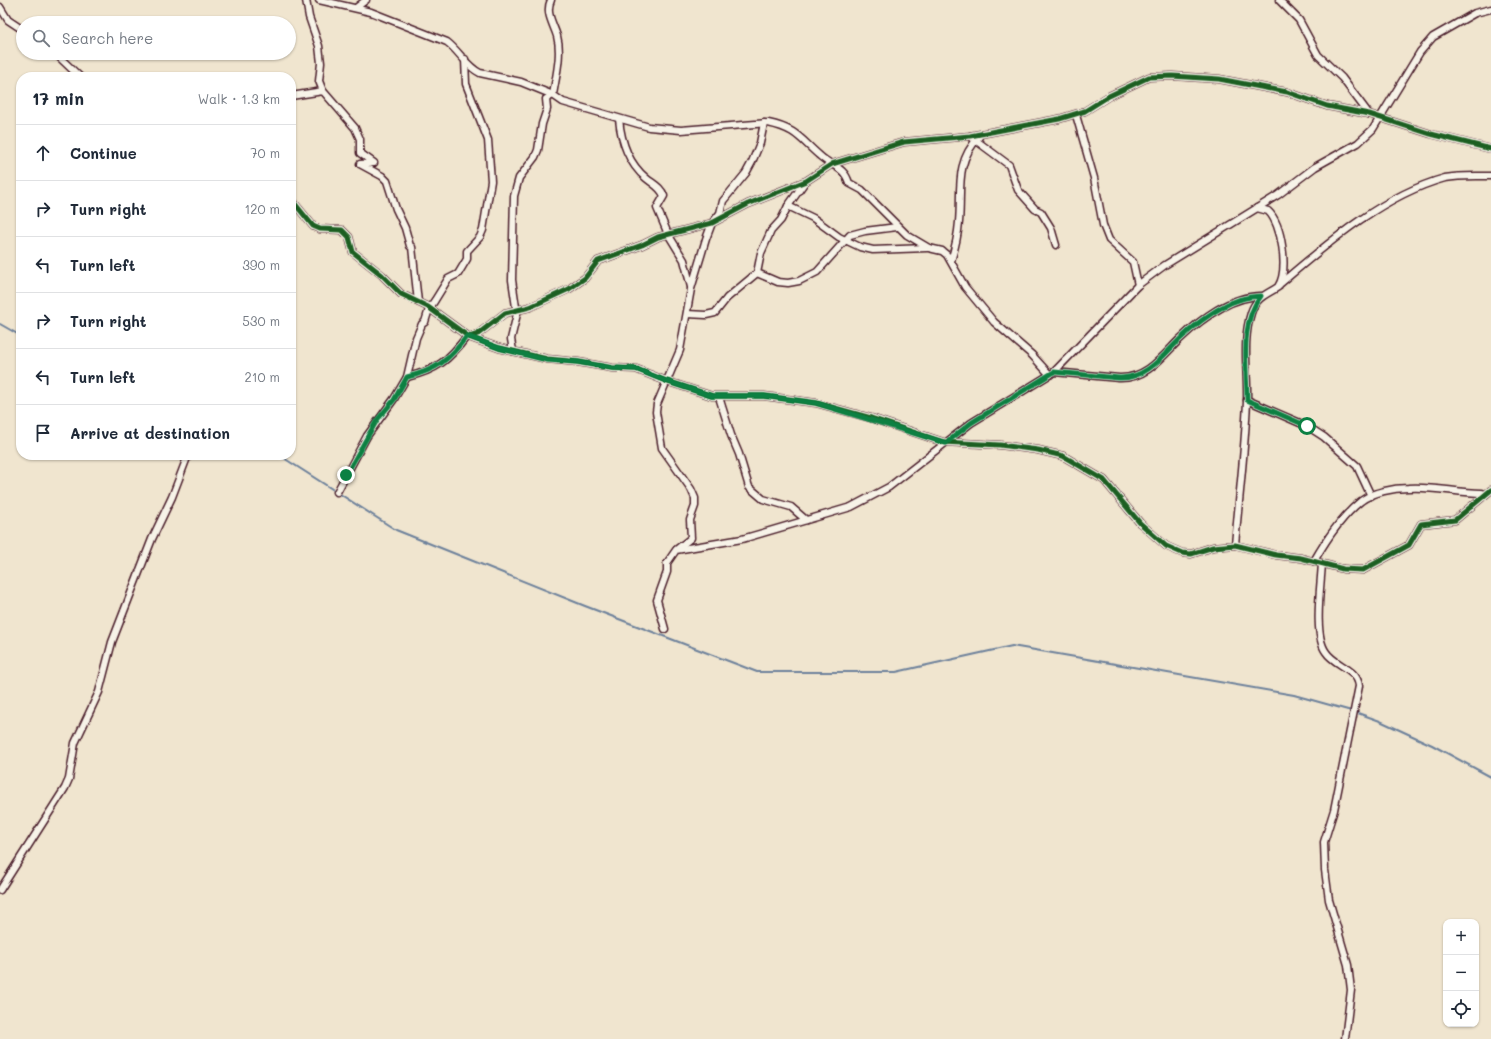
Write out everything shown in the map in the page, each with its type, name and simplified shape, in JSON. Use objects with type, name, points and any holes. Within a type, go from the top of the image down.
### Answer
[{"type":"street","points":[[306,0],[309,17],[320,46],[321,63],[319,81],[323,91],[355,128],[360,140],[360,153],[374,163],[360,164],[361,166],[382,176],[391,189],[396,209],[405,228],[410,246],[412,246],[418,302]]},
{"type":"street","points":[[319,0],[357,7],[447,42],[475,71],[521,82],[553,94],[563,102],[594,110],[619,120],[671,130],[733,127],[764,123],[780,126],[799,135],[820,156],[847,174],[850,183],[862,190],[897,227],[917,242],[929,248],[942,251],[951,261],[965,287],[994,322],[1052,374],[1119,378],[1128,378],[1137,375],[1156,364],[1178,341],[1205,318],[1242,298],[1261,296],[1275,289],[1354,224],[1386,203],[1446,178],[1461,176],[1491,176]]},
{"type":"street","points":[[357,7],[366,0]]},
{"type":"street","points":[[513,351],[510,343],[517,318],[512,280],[515,190],[519,178],[535,157],[542,124],[547,109],[546,99],[553,94],[558,62],[558,46],[557,37],[549,18],[548,5],[551,0]]},
{"type":"street","points":[[1279,0],[1299,20],[1318,55],[1342,78],[1369,114]]},
{"type":"street","points":[[0,7],[8,20],[16,25]]},
{"type":"street","points":[[676,550],[735,541],[851,507],[874,496],[895,482],[977,419],[1052,374],[1138,286],[1176,258],[1278,195],[1315,167],[1358,143],[1373,129],[1420,52],[1432,37],[1475,13],[1491,9]]},
{"type":"street","points":[[62,60],[75,72]]},
{"type":"street","points":[[336,492],[367,436],[394,400],[407,377],[416,338],[422,324],[425,322],[429,309],[448,279],[458,274],[467,259],[467,251],[480,237],[491,181],[488,140],[466,84],[465,60]]},
{"type":"street","points":[[407,377],[422,374],[443,363],[454,354],[468,337],[478,334],[505,314],[530,307],[569,289],[584,278],[598,261],[668,234],[712,223],[748,204],[806,181],[832,164],[904,142],[970,136],[1048,122],[1076,114],[1142,80],[1160,76],[1235,82],[1287,92],[1327,106],[1369,114],[1431,134],[1491,149]]},
{"type":"street","points":[[296,95],[323,91]]},
{"type":"street","points":[[1076,114],[1094,178],[1103,225],[1109,240],[1133,262],[1136,268],[1138,286]]},
{"type":"street","points":[[619,120],[622,138],[632,160],[642,174],[658,186],[663,192],[664,196],[657,208],[668,234],[684,260],[691,289]]},
{"type":"street","points":[[665,629],[658,600],[667,572],[667,563],[676,550],[691,538],[690,520],[696,503],[692,489],[662,448],[656,412],[657,404],[680,350],[691,289],[712,223],[720,213],[722,201],[746,173],[752,162],[760,143],[764,123]]},
{"type":"street","points":[[951,261],[959,221],[962,166],[970,148],[982,134]]},
{"type":"street","points":[[970,136],[1009,165],[1018,190],[1035,209],[1041,212],[1051,228],[1056,245]]},
{"type":"street","points":[[687,314],[706,315],[715,313],[727,298],[757,273],[765,243],[771,231],[786,213],[788,206],[806,181]]},
{"type":"street","points":[[296,205],[312,226],[320,230],[342,230],[349,237],[353,252],[382,275],[401,294],[418,302],[447,320],[468,337],[547,360],[578,362],[612,368],[636,369],[666,381],[719,397],[764,396],[811,402],[871,418],[946,443],[984,443],[1014,446],[1063,456],[1083,466],[1104,480],[1130,513],[1173,550],[1191,554],[1213,547],[1235,545],[1276,555],[1314,561],[1353,570],[1363,570],[1409,545],[1421,524],[1455,520],[1491,490]]},
{"type":"street","points":[[788,206],[812,218],[845,240],[866,249],[929,248]]},
{"type":"street","points":[[1257,208],[1264,209],[1271,214],[1279,236],[1283,257],[1281,283]]},
{"type":"street","points":[[757,273],[778,282],[788,283],[799,281],[817,272],[845,240],[856,233],[897,227]]},
{"type":"street","points":[[1235,545],[1247,400],[1247,332],[1251,313],[1261,296]]},
{"type":"street","points":[[719,397],[733,439],[740,454],[749,488],[763,499],[791,507],[806,520]]},
{"type":"street","points":[[1247,400],[1307,426],[1324,437],[1357,466],[1371,496]]},
{"type":"street","points":[[0,890],[65,788],[69,779],[75,744],[99,692],[112,642],[152,539],[172,497],[186,460]]},
{"type":"street","points":[[1314,561],[1322,547],[1351,511],[1362,500],[1371,496],[1408,488],[1482,493]]},
{"type":"street","points":[[1322,563],[1319,610],[1322,643],[1325,652],[1332,659],[1354,674],[1358,680],[1359,686],[1334,810],[1324,842],[1325,870],[1329,900],[1348,965],[1351,990],[1344,1039]]},
{"type":"waterway","points":[[0,324],[16,333]]},
{"type":"waterway","points":[[287,460],[396,530],[585,606],[757,672],[896,672],[1012,646],[1294,695],[1355,712],[1380,721],[1432,745],[1491,777]]},
{"type":"cycle path","points":[[469,337],[478,334],[505,313],[530,307],[569,289],[585,278],[598,261],[642,245],[658,237],[712,223],[748,204],[806,181],[832,164],[904,142],[970,136],[1059,119],[1085,111],[1109,96],[1149,77],[1172,76],[1219,79],[1287,92],[1327,106],[1369,114],[1431,134],[1491,149]]},
{"type":"cycle path","points":[[296,205],[313,226],[320,229],[342,230],[349,237],[353,252],[382,275],[401,294],[428,307],[469,337],[499,348],[547,359],[578,362],[612,368],[636,369],[666,381],[712,396],[764,396],[816,403],[871,418],[943,442],[1000,445],[1038,450],[1063,456],[1104,480],[1140,523],[1166,546],[1182,553],[1191,554],[1213,547],[1235,545],[1276,555],[1301,558],[1343,569],[1363,570],[1409,545],[1421,524],[1455,520],[1491,490]]},
{"type":"route","points":[[346,475],[367,436],[377,420],[394,400],[407,377],[422,374],[443,363],[454,354],[467,336],[499,348],[547,360],[578,362],[612,368],[636,369],[666,381],[712,396],[764,396],[816,403],[855,415],[871,418],[946,443],[990,410],[1032,387],[1054,372],[1119,378],[1128,378],[1137,375],[1162,359],[1178,341],[1205,318],[1232,302],[1247,296],[1261,296],[1255,303],[1251,313],[1247,332],[1247,400],[1307,426]]}]
